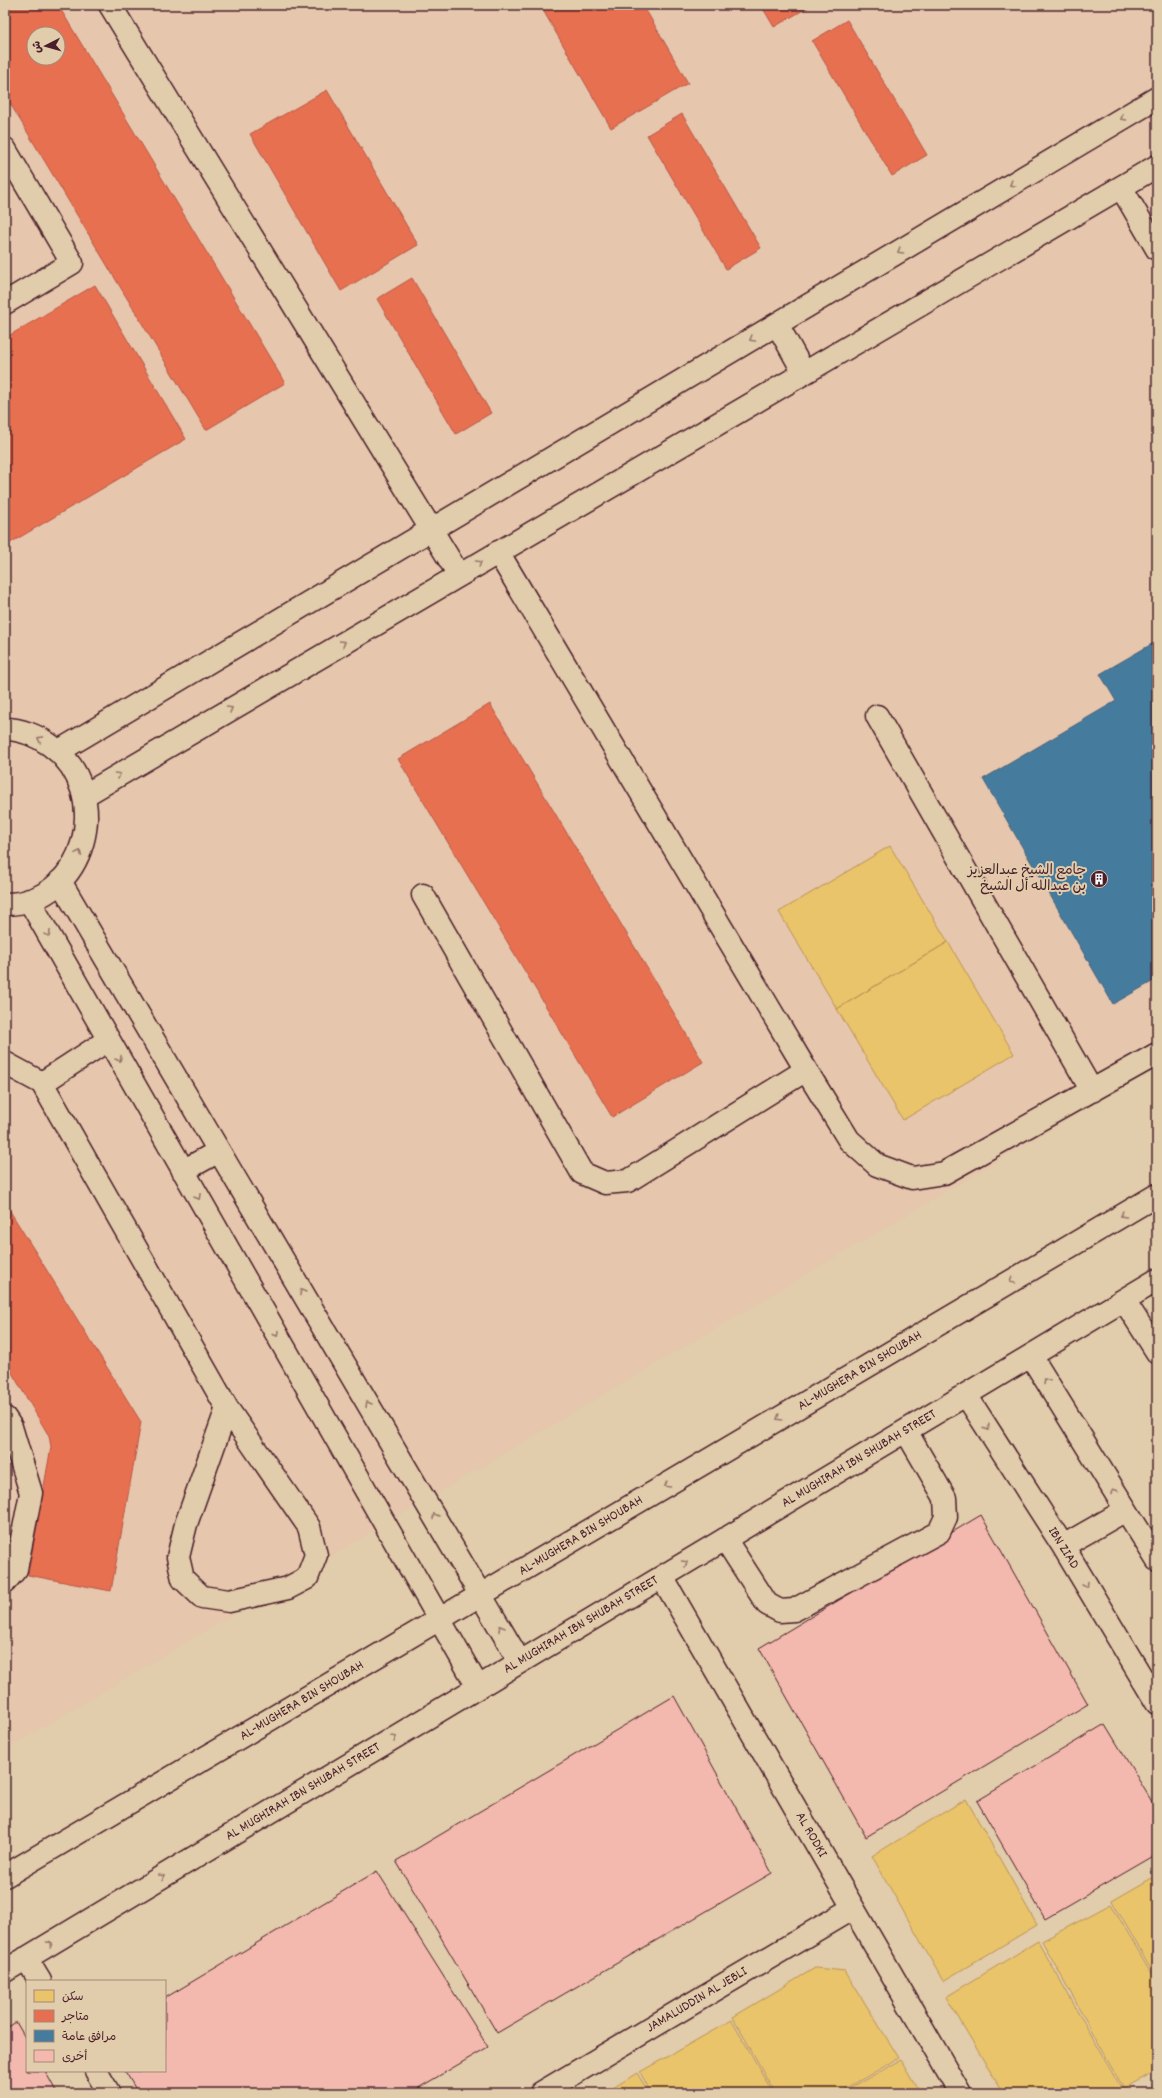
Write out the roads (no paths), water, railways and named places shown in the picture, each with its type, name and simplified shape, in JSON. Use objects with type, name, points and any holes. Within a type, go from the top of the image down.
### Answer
[{"type":"street","points":[[110,5],[460,575]]},
{"type":"street","points":[[59,751],[1157,98]]},
{"type":"street","points":[[5,149],[72,263],[5,303]]},
{"type":"street","points":[[85,794],[1157,166]]},
{"type":"street","points":[[1121,187],[1157,249]]},
{"type":"street","points":[[777,324],[804,373]]},
{"type":"street","points":[[498,552],[849,1140],[877,1165],[912,1178],[944,1173],[1157,1054]]},
{"type":"street","points":[[877,716],[1092,1091]]},
{"type":"street","points":[[5,729],[30,734],[44,740],[59,751],[77,775],[85,794],[87,816],[85,837],[78,857],[60,881],[46,892],[28,900],[5,904]]},
{"type":"street","points":[[60,881],[520,1662]]},
{"type":"street","points":[[423,895],[582,1173],[604,1183],[628,1181],[806,1070]]},
{"type":"street","points":[[28,900],[478,1687]]},
{"type":"street","points":[[42,1083],[108,1040]]},
{"type":"street","points":[[5,1064],[42,1083],[227,1408],[310,1527],[316,1555],[307,1578],[288,1588],[229,1602],[202,1597],[183,1579],[178,1557],[186,1524],[227,1408]]},
{"type":"street","points":[[183,1171],[219,1151]]},
{"type":"street","name":"AL-MUGHERA BIN SHOUBAH","points":[[5,1876],[1157,1195]]},
{"type":"street","name":"AL MUGHIRAH IBN SHUBAH STREET","points":[[5,1971],[1157,1280]]},
{"type":"street","points":[[1124,1300],[1157,1352]]},
{"type":"street","points":[[1031,1356],[1157,1560]]},
{"type":"street","name":"IBN ZIAD","points":[[966,1395],[1063,1546],[1157,1703]]},
{"type":"street","points":[[5,1418],[10,1427],[31,1493],[16,1569],[5,1582]]},
{"type":"street","points":[[725,1539],[767,1604],[780,1611],[794,1610],[939,1532],[946,1517],[945,1498],[906,1431]]},
{"type":"street","points":[[1063,1546],[1126,1510]]},
{"type":"street","name":"AL RODKI","points":[[662,1577],[960,2093]]},
{"type":"street","name":"JAMALUDDIN AL JEBLI","points":[[541,2093],[853,1908]]},
{"type":"street","points":[[26,1958],[39,1980]]},
{"type":"street","points":[[97,2072],[109,2093]]},
{"type":"place","name":"جامع الشيخ عبدالعزيز بن عبدالله أل الشيخ","points":[[1099,879]]}]
